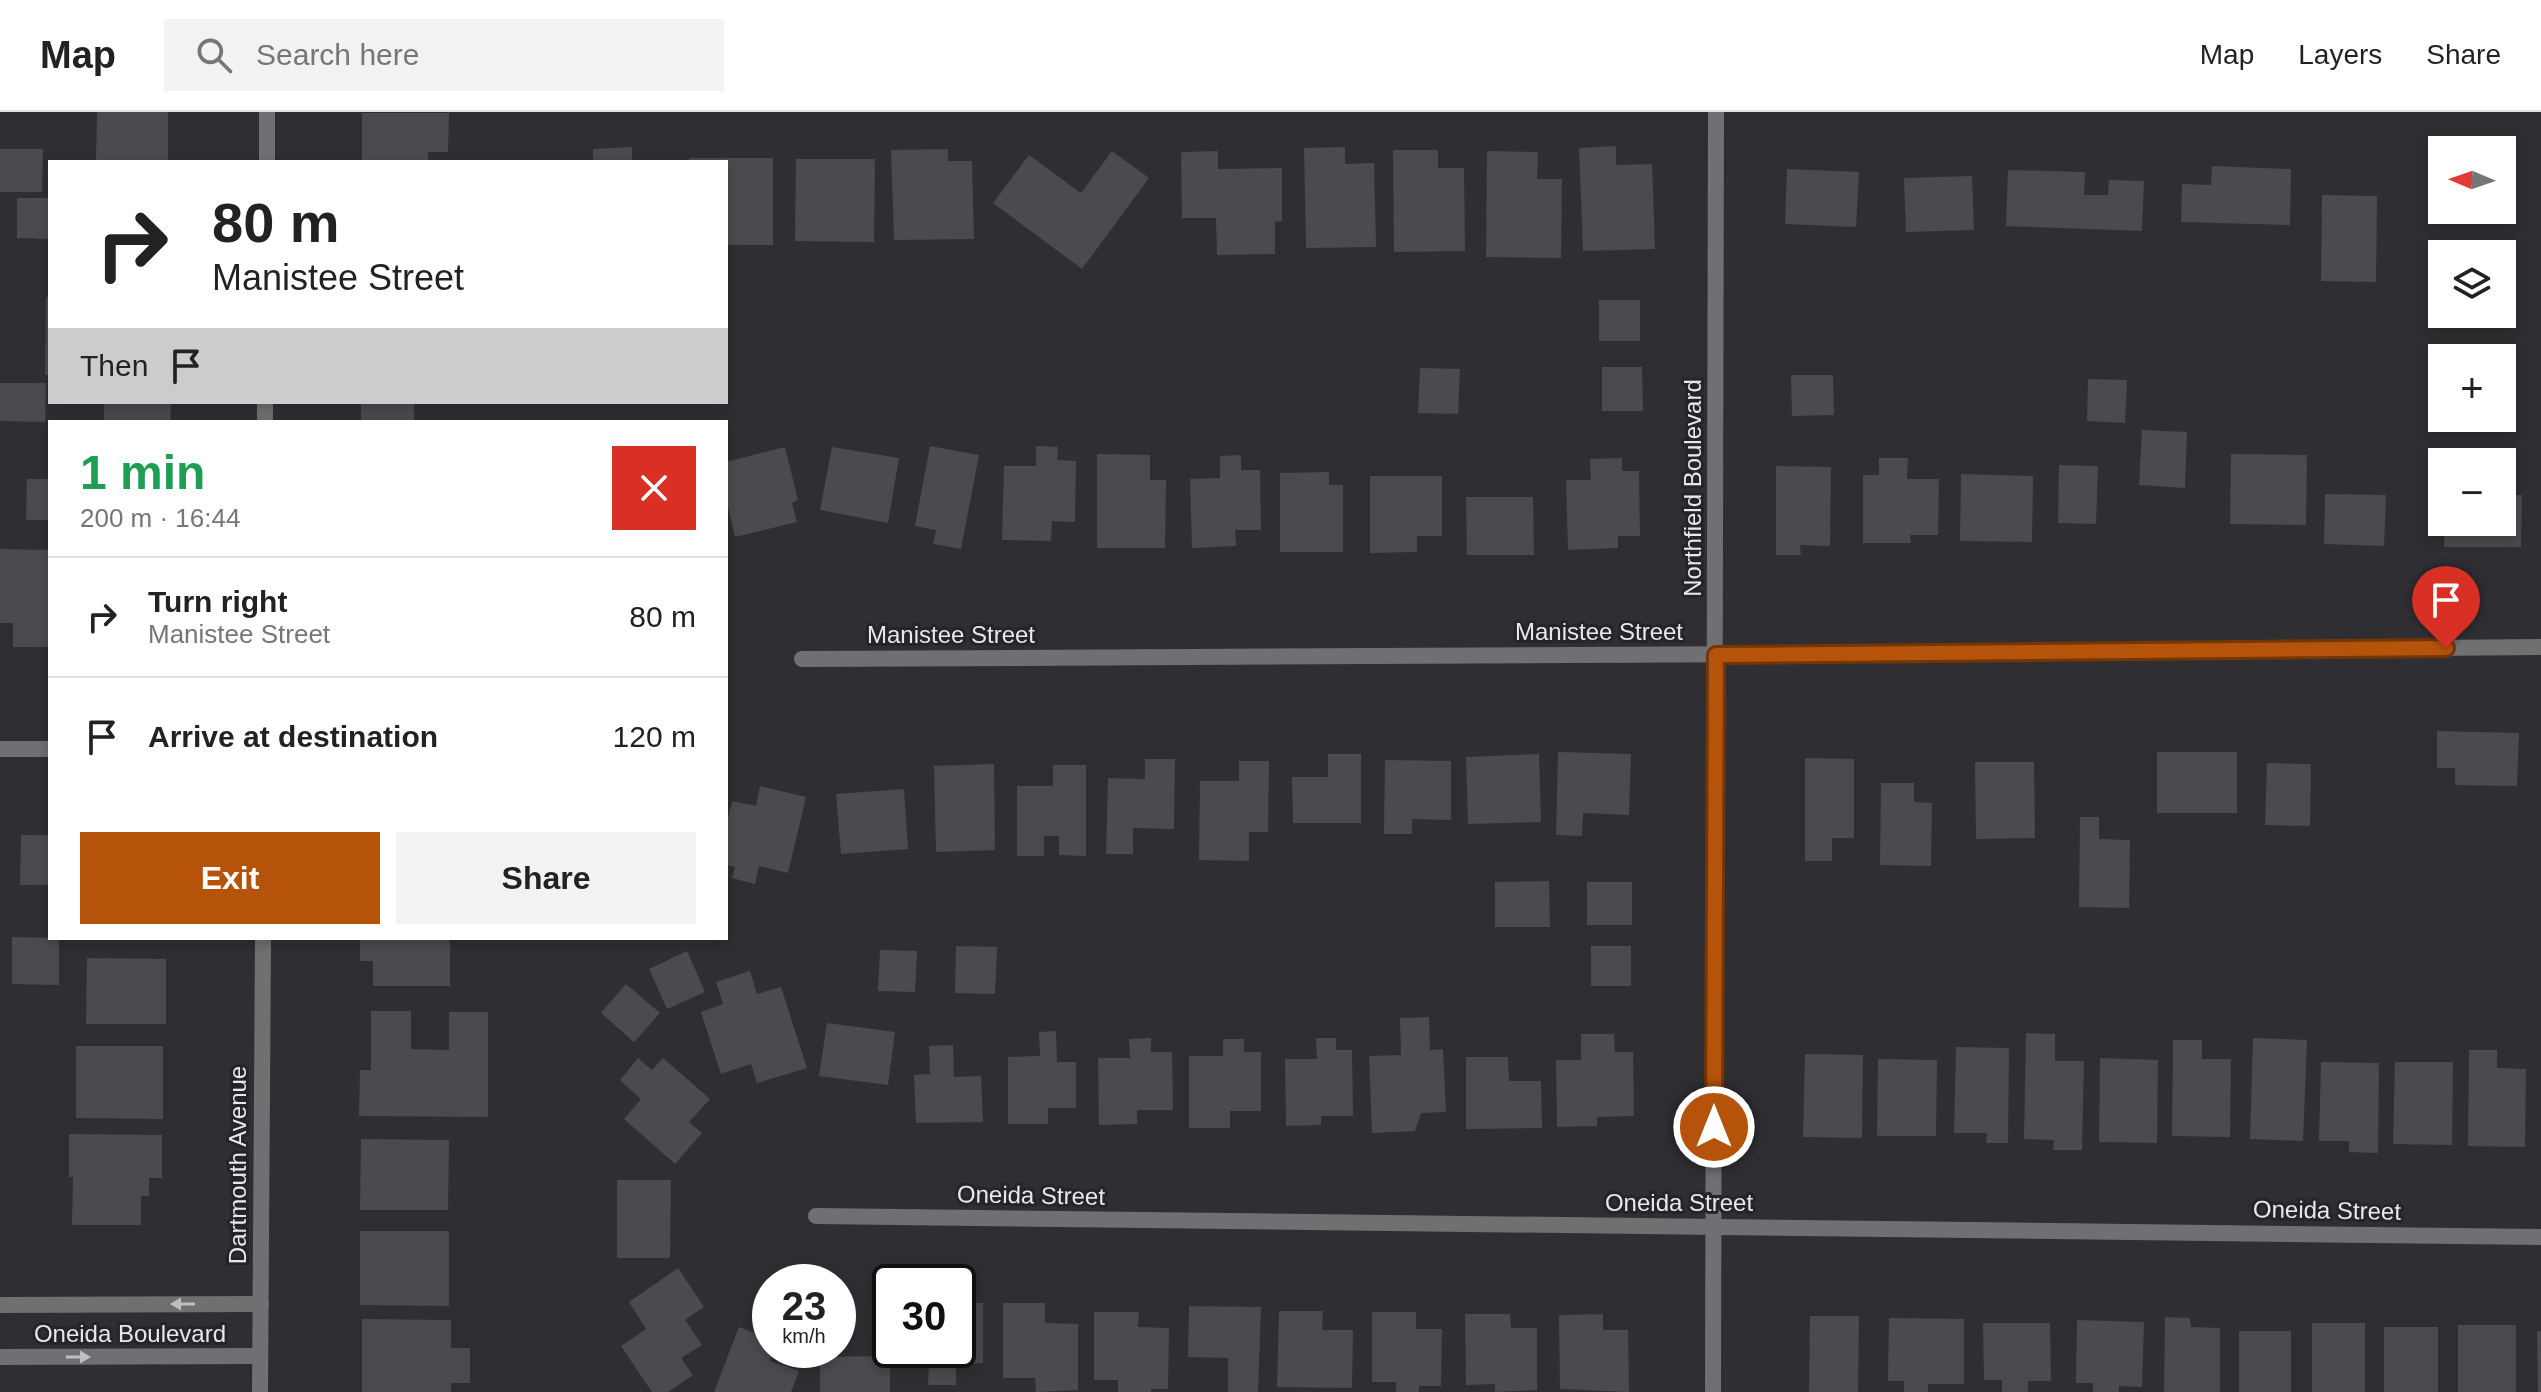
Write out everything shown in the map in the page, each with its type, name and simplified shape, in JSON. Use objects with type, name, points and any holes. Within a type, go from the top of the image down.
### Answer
[{"type":"street","points":[[267,112],[267,160]]},
{"type":"street","name":"Northfield Boulevard","points":[[1713,1392],[1716,112]]},
{"type":"street","name":"Manistee Street","points":[[802,659],[2541,647]]},
{"type":"street","points":[[0,749],[48,749]]},
{"type":"street","name":"Dartmouth Avenue","points":[[260,1392],[263,940]]},
{"type":"street","name":"Oneida Street","points":[[816,1216],[2541,1237]]},
{"type":"street","name":"Oneida Boulevard","points":[[0,1305],[261,1304]]},
{"type":"street","name":"Oneida Boulevard","points":[[0,1357],[260,1356]]},
{"type":"building","points":[[97,112],[168,112],[168,160],[96,160]]},
{"type":"building","points":[[362,113],[449,113],[448,152],[428,152],[428,160],[362,160]]},
{"type":"building","points":[[1616,146],[1616,165],[1652,164],[1655,249],[1583,251],[1579,148]]},
{"type":"building","points":[[632,147],[632,160],[593,160],[593,149]]},
{"type":"building","points":[[1345,147],[1345,164],[1374,163],[1376,247],[1306,248],[1304,148]]},
{"type":"building","points":[[0,149],[43,149],[42,192],[0,192]]},
{"type":"building","points":[[948,149],[948,161],[972,161],[974,239],[894,240],[891,150]]},
{"type":"building","points":[[1393,150],[1438,150],[1438,168],[1464,168],[1465,251],[1394,252]]},
{"type":"building","points":[[1112,151],[1149,178],[1082,269],[993,203],[1029,155],[1081,193]]},
{"type":"building","points":[[1218,151],[1218,169],[1282,168],[1282,221],[1275,222],[1275,254],[1217,255],[1216,218],[1182,218],[1181,152]]},
{"type":"building","points":[[1487,151],[1538,152],[1537,179],[1562,179],[1561,258],[1486,257]]},
{"type":"building","points":[[773,158],[773,245],[728,245],[728,160],[689,160]]},
{"type":"building","points":[[796,159],[875,159],[874,242],[795,241]]},
{"type":"building","points":[[2212,166],[2291,169],[2290,225],[2181,222],[2182,184],[2211,185]]},
{"type":"building","points":[[1787,169],[1859,172],[1856,227],[1785,224]]},
{"type":"building","points":[[2008,170],[2085,172],[2084,195],[2108,195],[2109,180],[2144,181],[2142,231],[2006,226]]},
{"type":"building","points":[[1972,176],[1974,230],[1906,232],[1904,178]]},
{"type":"building","points":[[2322,195],[2377,196],[2376,282],[2321,281]]},
{"type":"building","points":[[17,198],[48,198],[48,239],[17,238]]},
{"type":"building","points":[[46,297],[48,297],[48,375],[45,375]]},
{"type":"building","points":[[1599,300],[1640,300],[1640,341],[1599,341]]},
{"type":"building","points":[[1602,367],[1642,367],[1643,411],[1602,411]]},
{"type":"building","points":[[1420,368],[1460,369],[1458,414],[1418,413]]},
{"type":"building","points":[[1791,375],[1833,375],[1834,415],[1792,416]]},
{"type":"building","points":[[2088,379],[2127,380],[2125,423],[2087,421]]},
{"type":"building","points":[[0,383],[46,383],[45,422],[0,421]]},
{"type":"building","points":[[104,404],[171,404],[170,420],[104,420]]},
{"type":"building","points":[[361,404],[414,404],[414,420],[361,420]]},
{"type":"building","points":[[2142,430],[2187,432],[2185,488],[2139,485]]},
{"type":"building","points":[[930,446],[979,455],[961,549],[933,544],[936,530],[915,526]]},
{"type":"building","points":[[1036,446],[1058,447],[1057,460],[1076,461],[1075,522],[1052,521],[1051,541],[1002,540],[1004,466],[1036,466]]},
{"type":"building","points":[[785,447],[798,500],[792,503],[797,522],[735,537],[728,507],[728,461]]},
{"type":"building","points":[[832,447],[899,458],[888,523],[820,510]]},
{"type":"building","points":[[1097,454],[1150,455],[1150,480],[1166,480],[1165,548],[1097,548]]},
{"type":"building","points":[[2231,454],[2307,455],[2306,525],[2230,524]]},
{"type":"building","points":[[1241,455],[1241,470],[1260,470],[1261,530],[1235,530],[1236,546],[1192,548],[1190,479],[1220,478],[1220,456]]},
{"type":"building","points":[[1622,458],[1622,471],[1639,471],[1640,536],[1618,536],[1618,548],[1568,550],[1566,480],[1591,480],[1590,459]]},
{"type":"building","points":[[1879,458],[1908,458],[1907,479],[1939,479],[1938,535],[1910,535],[1911,543],[1863,543],[1863,475],[1879,475]]},
{"type":"building","points":[[2059,465],[2098,466],[2096,524],[2058,523]]},
{"type":"building","points":[[1776,466],[1831,467],[1830,546],[1800,545],[1801,555],[1776,555]]},
{"type":"building","points":[[1329,472],[1329,485],[1343,485],[1343,552],[1280,552],[1280,473]]},
{"type":"building","points":[[1961,474],[2033,476],[2032,542],[1960,541]]},
{"type":"building","points":[[1370,476],[1442,476],[1442,536],[1417,536],[1417,552],[1370,553]]},
{"type":"building","points":[[27,479],[48,479],[48,520],[26,520]]},
{"type":"building","points":[[2325,494],[2386,495],[2384,546],[2324,544]]},
{"type":"building","points":[[2516,495],[2522,495],[2521,547],[2444,547],[2444,536],[2516,536]]},
{"type":"building","points":[[1466,497],[1533,497],[1534,555],[1467,555]]},
{"type":"building","points":[[0,549],[48,550],[48,647],[13,647],[13,623],[0,623]]},
{"type":"building","points":[[2437,731],[2519,733],[2517,786],[2455,785],[2455,768],[2437,768]]},
{"type":"building","points":[[1558,752],[1631,754],[1629,815],[1583,813],[1582,836],[1556,835]]},
{"type":"building","points":[[2157,752],[2237,752],[2237,813],[2157,813]]},
{"type":"building","points":[[1328,754],[1361,754],[1361,823],[1293,823],[1292,777],[1328,777]]},
{"type":"building","points":[[1539,754],[1541,822],[1468,824],[1466,757]]},
{"type":"building","points":[[1805,758],[1854,759],[1854,838],[1832,838],[1832,861],[1805,861]]},
{"type":"building","points":[[1145,759],[1175,759],[1174,829],[1133,828],[1133,854],[1106,854],[1108,778],[1145,779]]},
{"type":"building","points":[[1385,760],[1451,761],[1451,820],[1412,819],[1412,834],[1384,834]]},
{"type":"building","points":[[1239,761],[1269,761],[1268,832],[1249,832],[1249,861],[1199,860],[1200,781],[1239,781]]},
{"type":"building","points":[[1975,762],[2034,762],[2035,838],[1976,839]]},
{"type":"building","points":[[2267,763],[2311,764],[2310,826],[2265,825]]},
{"type":"building","points":[[994,764],[995,850],[936,852],[934,766]]},
{"type":"building","points":[[1053,765],[1086,765],[1086,856],[1059,855],[1059,836],[1044,836],[1044,856],[1017,856],[1017,786],[1053,786]]},
{"type":"building","points":[[1881,783],[1914,783],[1914,802],[1932,803],[1931,866],[1880,865]]},
{"type":"building","points":[[760,786],[806,797],[788,873],[759,866],[755,884],[732,878],[735,867],[728,865],[728,818],[732,801],[756,806]]},
{"type":"building","points":[[904,789],[908,849],[841,854],[836,794]]},
{"type":"building","points":[[2080,817],[2099,817],[2099,839],[2130,840],[2129,908],[2079,907]]},
{"type":"building","points":[[21,835],[48,835],[48,885],[20,885]]},
{"type":"building","points":[[1549,881],[1550,927],[1495,927],[1495,882]]},
{"type":"building","points":[[1587,882],[1632,882],[1632,925],[1587,925]]},
{"type":"building","points":[[12,937],[59,940],[59,985],[12,984]]},
{"type":"building","points":[[360,940],[450,940],[450,986],[373,986],[373,961],[360,961]]},
{"type":"building","points":[[956,946],[997,947],[995,994],[955,993]]},
{"type":"building","points":[[1591,946],[1631,946],[1631,986],[1591,986]]},
{"type":"building","points":[[880,950],[917,951],[915,992],[878,991]]},
{"type":"building","points":[[687,951],[705,992],[667,1009],[649,969]]},
{"type":"building","points":[[87,958],[166,959],[166,1024],[86,1024]]},
{"type":"building","points":[[750,971],[757,994],[781,987],[807,1068],[757,1083],[751,1064],[721,1074],[701,1012],[723,1004],[716,982]]},
{"type":"building","points":[[626,984],[660,1013],[634,1042],[601,1013]]},
{"type":"building","points":[[371,1011],[411,1011],[411,1049],[449,1050],[449,1012],[488,1012],[488,1117],[359,1116],[360,1070],[371,1070]]},
{"type":"building","points":[[1429,1017],[1430,1050],[1443,1049],[1446,1112],[1421,1113],[1415,1131],[1372,1133],[1369,1056],[1401,1055],[1400,1018]]},
{"type":"building","points":[[827,1023],[895,1032],[888,1085],[819,1076]]},
{"type":"building","points":[[1056,1031],[1057,1062],[1076,1062],[1076,1108],[1048,1108],[1048,1124],[1008,1124],[1008,1057],[1040,1056],[1039,1032]]},
{"type":"building","points":[[2026,1033],[2055,1034],[2055,1061],[2084,1061],[2082,1150],[2053,1150],[2054,1140],[2024,1139]]},
{"type":"building","points":[[1581,1034],[1614,1034],[1615,1052],[1633,1052],[1634,1116],[1597,1117],[1597,1126],[1557,1127],[1556,1060],[1581,1060]]},
{"type":"building","points":[[1151,1038],[1151,1052],[1172,1052],[1173,1110],[1137,1110],[1137,1124],[1099,1125],[1098,1058],[1130,1058],[1129,1039]]},
{"type":"building","points":[[1316,1038],[1336,1038],[1336,1050],[1352,1050],[1353,1116],[1321,1116],[1321,1125],[1286,1126],[1285,1059],[1317,1059]]},
{"type":"building","points":[[2253,1038],[2307,1040],[2303,1141],[2250,1139]]},
{"type":"building","points":[[1223,1039],[1244,1039],[1244,1052],[1261,1052],[1261,1111],[1230,1111],[1230,1128],[1189,1128],[1189,1056],[1223,1056]]},
{"type":"building","points":[[2173,1040],[2202,1040],[2202,1059],[2231,1059],[2230,1137],[2172,1136]]},
{"type":"building","points":[[953,1045],[954,1077],[981,1076],[983,1122],[916,1123],[914,1075],[930,1074],[929,1046]]},
{"type":"building","points":[[76,1046],[163,1046],[163,1119],[76,1118]]},
{"type":"building","points":[[1956,1047],[2009,1048],[2008,1143],[1986,1143],[1987,1133],[1954,1133]]},
{"type":"building","points":[[2469,1050],[2497,1050],[2497,1068],[2526,1069],[2525,1147],[2468,1146]]},
{"type":"building","points":[[1805,1054],[1863,1055],[1862,1138],[1803,1137]]},
{"type":"building","points":[[1466,1057],[1508,1057],[1509,1081],[1541,1081],[1542,1128],[1466,1129]]},
{"type":"building","points":[[638,1058],[652,1070],[663,1058],[710,1099],[689,1122],[702,1133],[675,1164],[624,1119],[641,1099],[620,1080]]},
{"type":"building","points":[[2100,1058],[2158,1060],[2157,1143],[2099,1142]]},
{"type":"building","points":[[1878,1059],[1937,1060],[1936,1136],[1877,1136]]},
{"type":"building","points":[[2321,1062],[2379,1063],[2378,1153],[2349,1152],[2349,1141],[2319,1141]]},
{"type":"building","points":[[2395,1062],[2453,1062],[2452,1145],[2393,1144]]},
{"type":"building","points":[[69,1134],[162,1135],[162,1178],[149,1178],[149,1196],[141,1196],[141,1225],[72,1225],[73,1177],[69,1177]]},
{"type":"building","points":[[361,1139],[449,1140],[448,1210],[360,1210]]},
{"type":"building","points":[[617,1180],[671,1180],[670,1258],[617,1258]]},
{"type":"building","points":[[360,1231],[449,1231],[449,1306],[360,1305]]},
{"type":"building","points":[[678,1268],[704,1307],[685,1320],[702,1345],[681,1358],[693,1375],[668,1392],[652,1392],[621,1346],[646,1329],[629,1302]]},
{"type":"building","points":[[976,1303],[983,1303],[983,1363],[976,1363]]},
{"type":"building","points":[[1003,1303],[1045,1303],[1045,1323],[1078,1324],[1078,1390],[1036,1392],[1035,1378],[1003,1378]]},
{"type":"building","points":[[1189,1306],[1261,1307],[1258,1392],[1228,1392],[1228,1358],[1188,1357]]},
{"type":"building","points":[[1279,1311],[1323,1311],[1322,1330],[1353,1330],[1352,1388],[1277,1387]]},
{"type":"building","points":[[1094,1312],[1139,1312],[1138,1327],[1169,1328],[1168,1389],[1118,1392],[1118,1380],[1094,1380]]},
{"type":"building","points":[[1372,1312],[1416,1312],[1416,1329],[1442,1329],[1441,1386],[1419,1386],[1419,1392],[1396,1392],[1396,1382],[1372,1382]]},
{"type":"building","points":[[1465,1314],[1510,1314],[1511,1328],[1537,1328],[1537,1390],[1495,1392],[1495,1384],[1466,1385]]},
{"type":"building","points":[[1603,1314],[1603,1330],[1628,1330],[1629,1392],[1560,1389],[1559,1315]]},
{"type":"building","points":[[1810,1316],[1859,1316],[1858,1392],[1809,1392]]},
{"type":"building","points":[[2165,1317],[2190,1318],[2191,1327],[2220,1328],[2220,1392],[2164,1392]]},
{"type":"building","points":[[1889,1318],[1964,1319],[1964,1384],[1928,1384],[1928,1392],[1904,1392],[1904,1381],[1888,1381]]},
{"type":"building","points":[[362,1319],[451,1320],[451,1348],[470,1348],[470,1383],[451,1383],[451,1392],[362,1392]]},
{"type":"building","points":[[2077,1320],[2144,1322],[2142,1387],[2119,1386],[2119,1392],[2093,1392],[2093,1383],[2076,1383]]},
{"type":"building","points":[[1983,1323],[2050,1323],[2051,1381],[2028,1381],[2028,1392],[2002,1392],[2002,1380],[1984,1380]]},
{"type":"building","points":[[2312,1323],[2365,1323],[2365,1392],[2312,1392]]},
{"type":"building","points":[[2458,1325],[2516,1325],[2516,1392],[2458,1392]]},
{"type":"building","points":[[739,1327],[752,1332],[752,1368],[790,1368],[799,1371],[791,1392],[714,1392]]},
{"type":"building","points":[[2384,1327],[2438,1327],[2438,1392],[2384,1392]]},
{"type":"building","points":[[2239,1331],[2291,1331],[2291,1392],[2239,1392]]},
{"type":"building","points":[[2537,1331],[2541,1331],[2541,1392],[2538,1392]]},
{"type":"building","points":[[856,1356],[872,1356],[872,1368],[890,1368],[890,1392],[820,1392],[820,1368],[856,1368]]},
{"type":"building","points":[[929,1368],[956,1368],[956,1385],[928,1385]]},
{"type":"route","points":[[1714,1127],[1716,655],[2446,648]]}]
